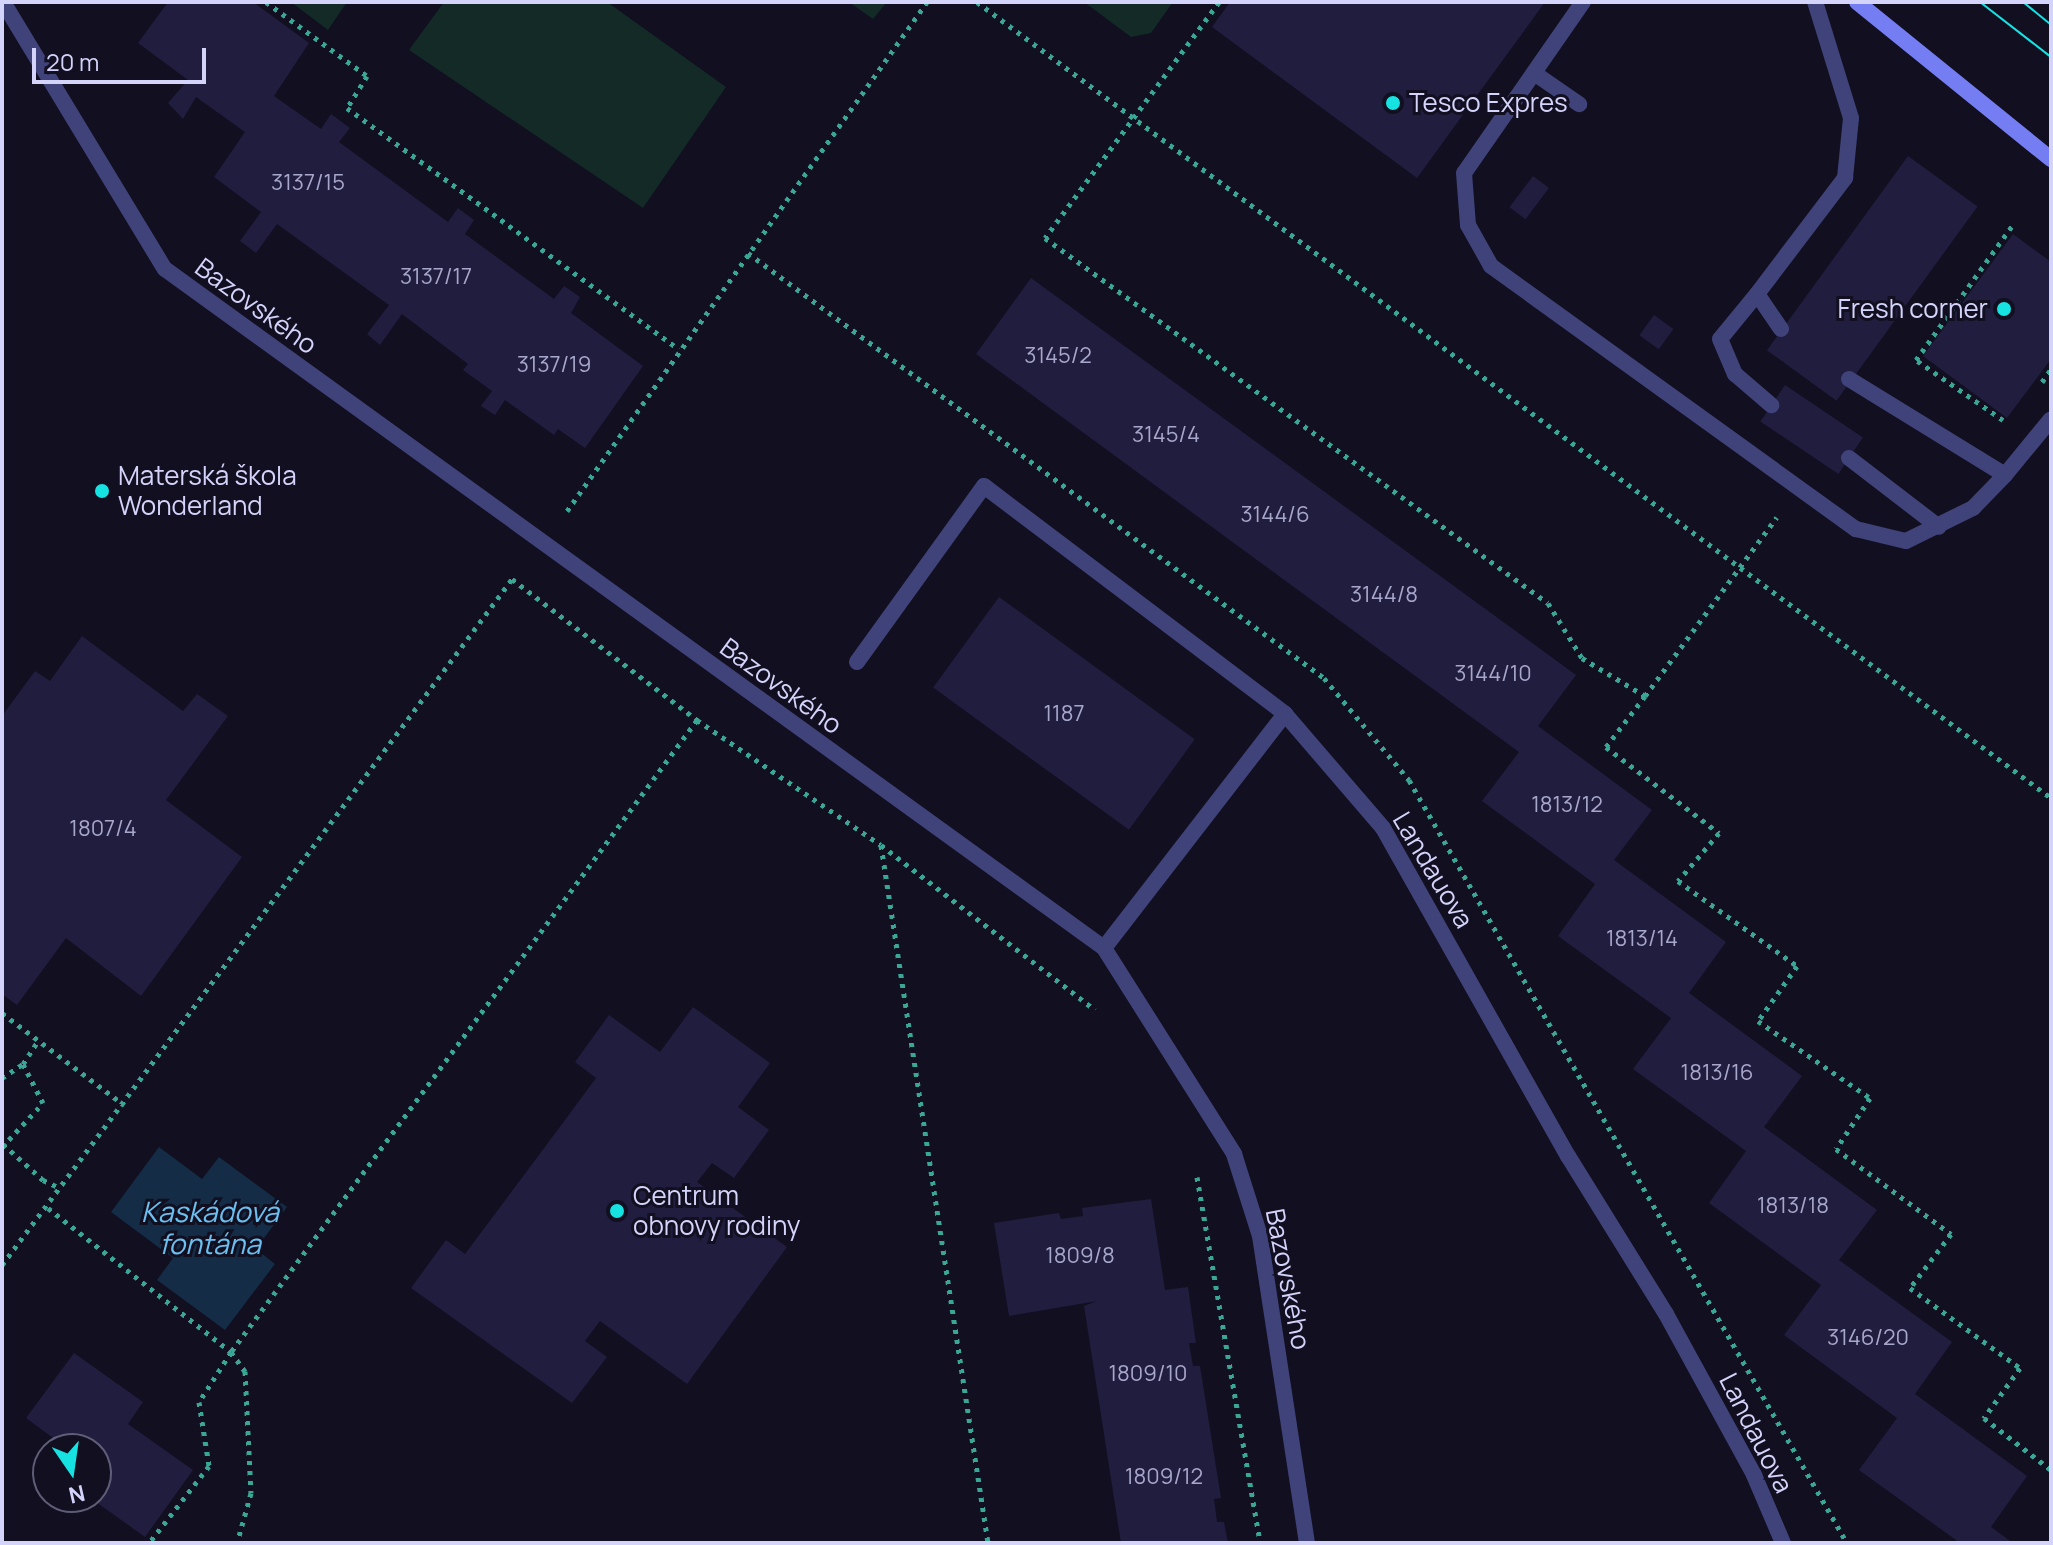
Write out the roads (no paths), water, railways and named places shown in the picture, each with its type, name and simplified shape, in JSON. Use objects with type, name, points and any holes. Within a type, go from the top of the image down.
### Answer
[{"type":"main road","points":[[1857,2],[2051,159]]},
{"type":"street","name":"Bazovského","points":[[3,2],[165,269],[1104,948],[1234,1154],[1260,1236],[1307,1543]]},
{"type":"street","points":[[1583,2],[1464,173],[1468,225],[1491,266],[1856,529],[1906,541],[1973,508],[2051,419]]},
{"type":"street","points":[[1771,405],[1735,374],[1720,339],[1845,178],[1851,118],[1815,2]]},
{"type":"street","points":[[1534,73],[1579,104]]},
{"type":"street","points":[[1757,294],[1781,329]]},
{"type":"street","points":[[1849,379],[2005,475]]},
{"type":"street","points":[[1849,458],[1939,527]]},
{"type":"street","name":"Landauova","points":[[857,662],[984,486],[1285,714],[1383,828],[1568,1156],[1666,1314],[1754,1475],[1783,1543]]},
{"type":"street","points":[[1104,948],[1285,714]]},
{"type":"water","name":"Kaskádová fontána","points":[[159,1147],[202,1179],[219,1157],[287,1207],[256,1249],[275,1264],[225,1330],[157,1280],[173,1258],[111,1212]]},
{"type":"tram line","points":[[1980,2],[2051,57]]},
{"type":"tram line","points":[[2023,2],[2051,25]]},
{"type":"place","name":"Tesco Expres","points":[[1393,103]]},
{"type":"place","name":"Fresh corner","points":[[2004,309]]},
{"type":"place","name":"Materská škola Wonderland","points":[[102,491]]},
{"type":"place","name":"Centrum obnovy rodiny","points":[[617,1211]]}]
